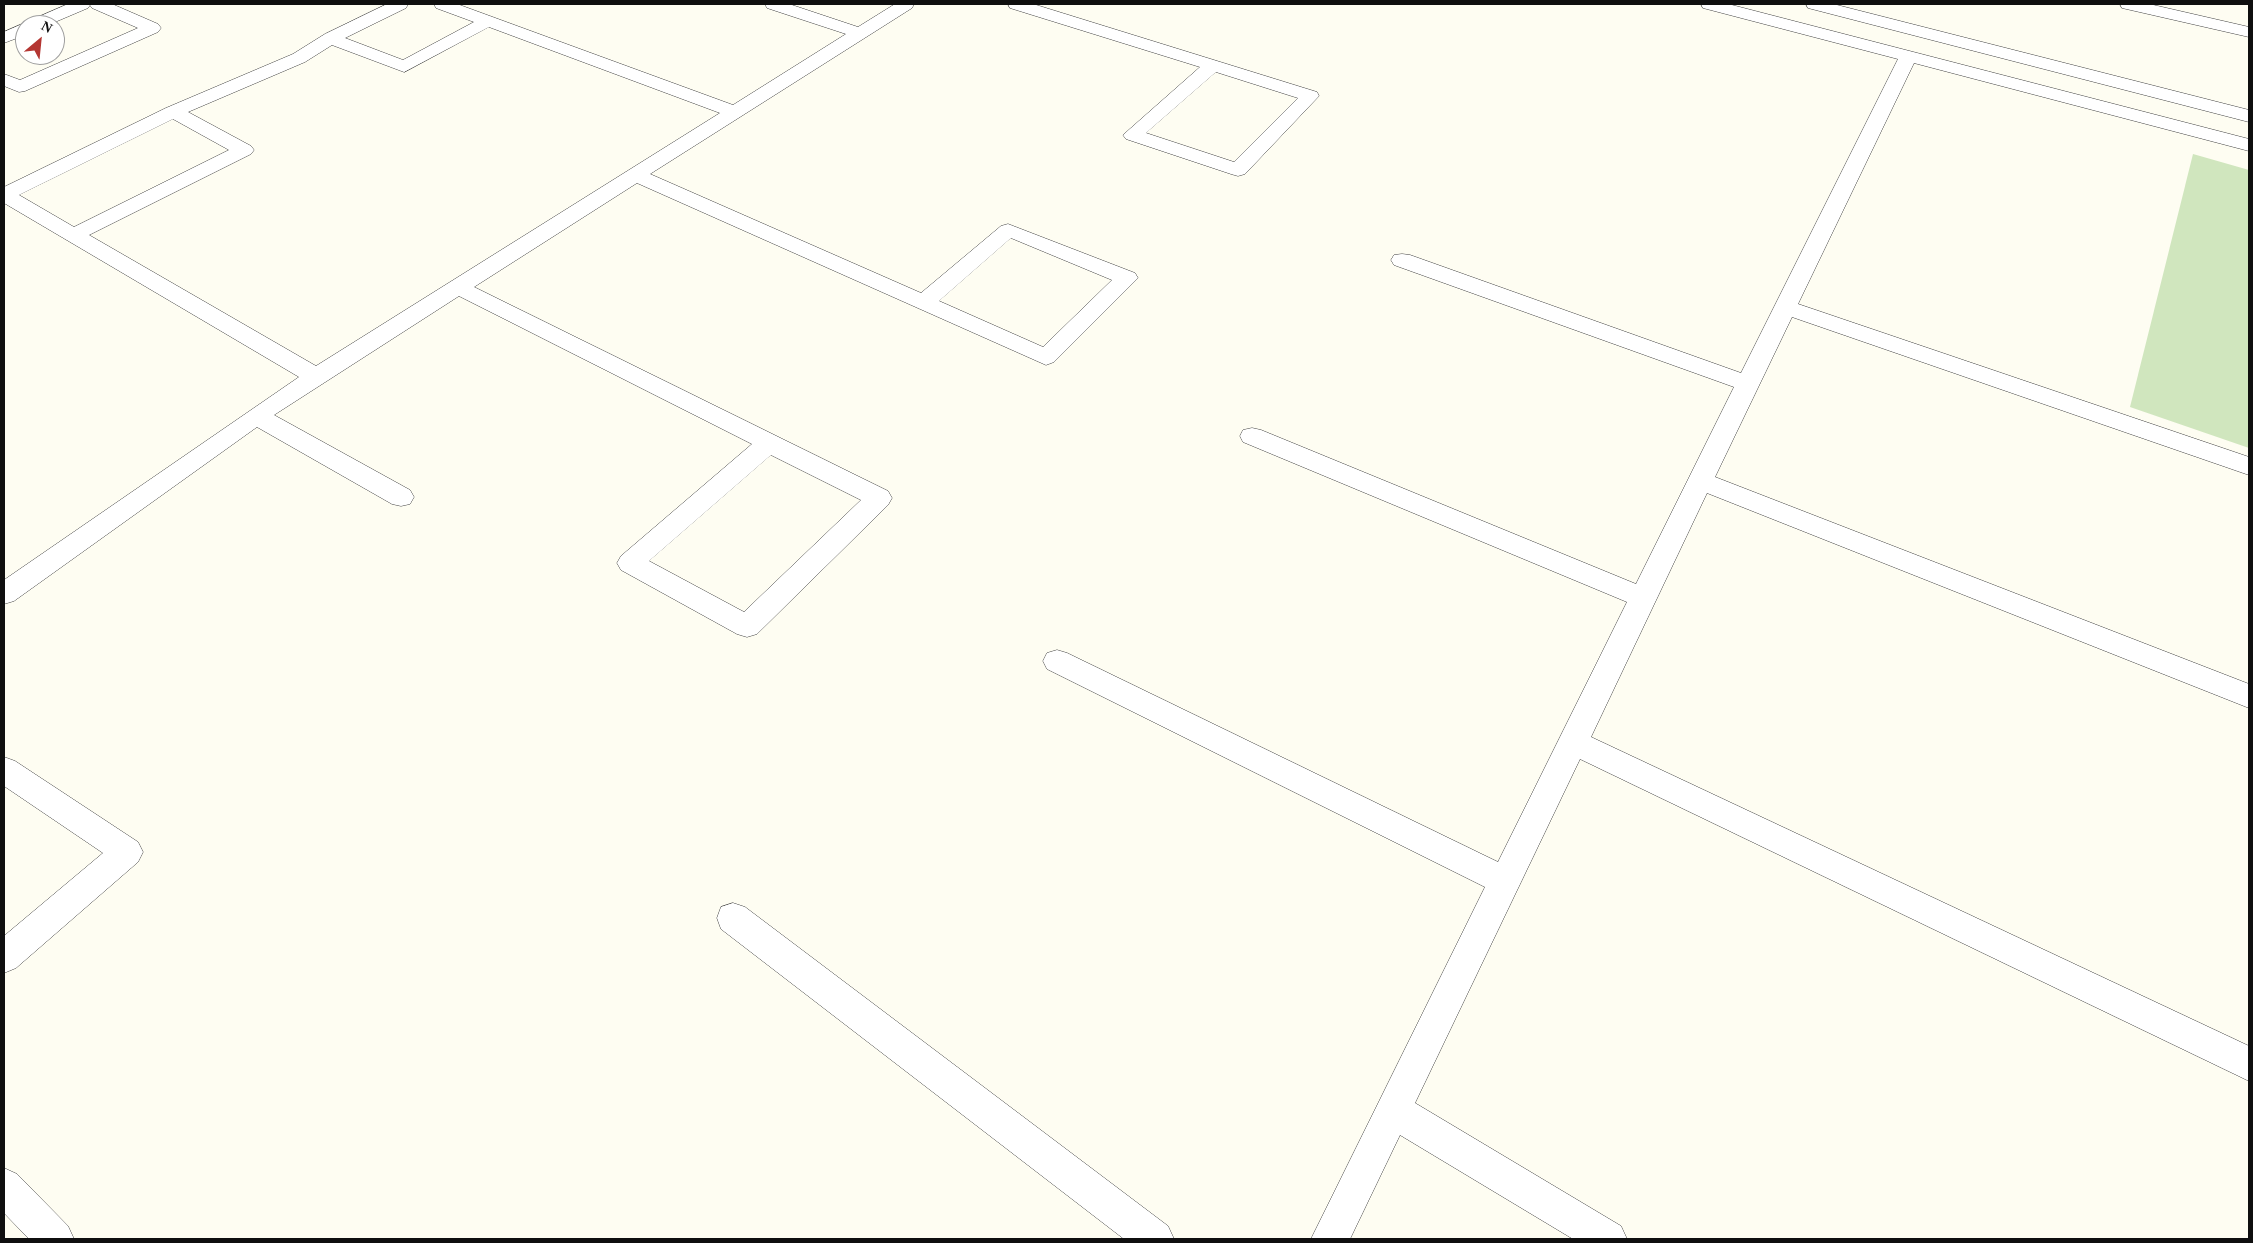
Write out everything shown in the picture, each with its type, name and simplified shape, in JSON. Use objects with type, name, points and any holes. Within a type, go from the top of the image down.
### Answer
[{"type":"street","points":[[56,15],[82,4]]},
{"type":"street","points":[[4,79],[19,87],[152,28],[98,4]]},
{"type":"street","points":[[4,195],[173,112],[299,58],[331,38],[400,4]]},
{"type":"street","points":[[442,4],[735,112]]},
{"type":"street","points":[[773,4],[860,33]]},
{"type":"street","points":[[6,589],[317,376],[906,4]]},
{"type":"street","points":[[1016,4],[1310,96],[1238,170],[1133,135],[1212,66]]},
{"type":"street","points":[[1709,4],[2249,145]]},
{"type":"street","points":[[1814,4],[2249,116]]},
{"type":"street","points":[[2128,4],[2249,32]]},
{"type":"street","points":[[331,38],[404,67],[488,21]]},
{"type":"street","points":[[1330,1239],[1908,56]]},
{"type":"street","points":[[73,236],[244,150],[173,112]]},
{"type":"street","points":[[635,175],[1046,357],[1127,278],[1008,230],[925,302]]},
{"type":"street","points":[[4,195],[317,376]]},
{"type":"street","points":[[1402,260],[1748,384]]},
{"type":"street","points":[[458,287],[769,442],[880,498],[747,626],[630,563],[769,442]]},
{"type":"street","points":[[1785,307],[2249,466]]},
{"type":"street","points":[[256,416],[401,497]]},
{"type":"street","points":[[1252,436],[1644,598]]},
{"type":"street","points":[[1701,481],[2249,696]]},
{"type":"street","points":[[1057,661],[1505,882]]},
{"type":"street","points":[[1573,742],[2249,1064]]},
{"type":"street","points":[[4,770],[127,852],[4,957]]},
{"type":"street","points":[[733,918],[1155,1239]]},
{"type":"street","points":[[1393,1110],[1608,1239]]},
{"type":"street","points":[[4,1187],[55,1239]]},
{"type":"green space","points":[[2193,154],[2249,170],[2249,448],[2130,407]]}]
